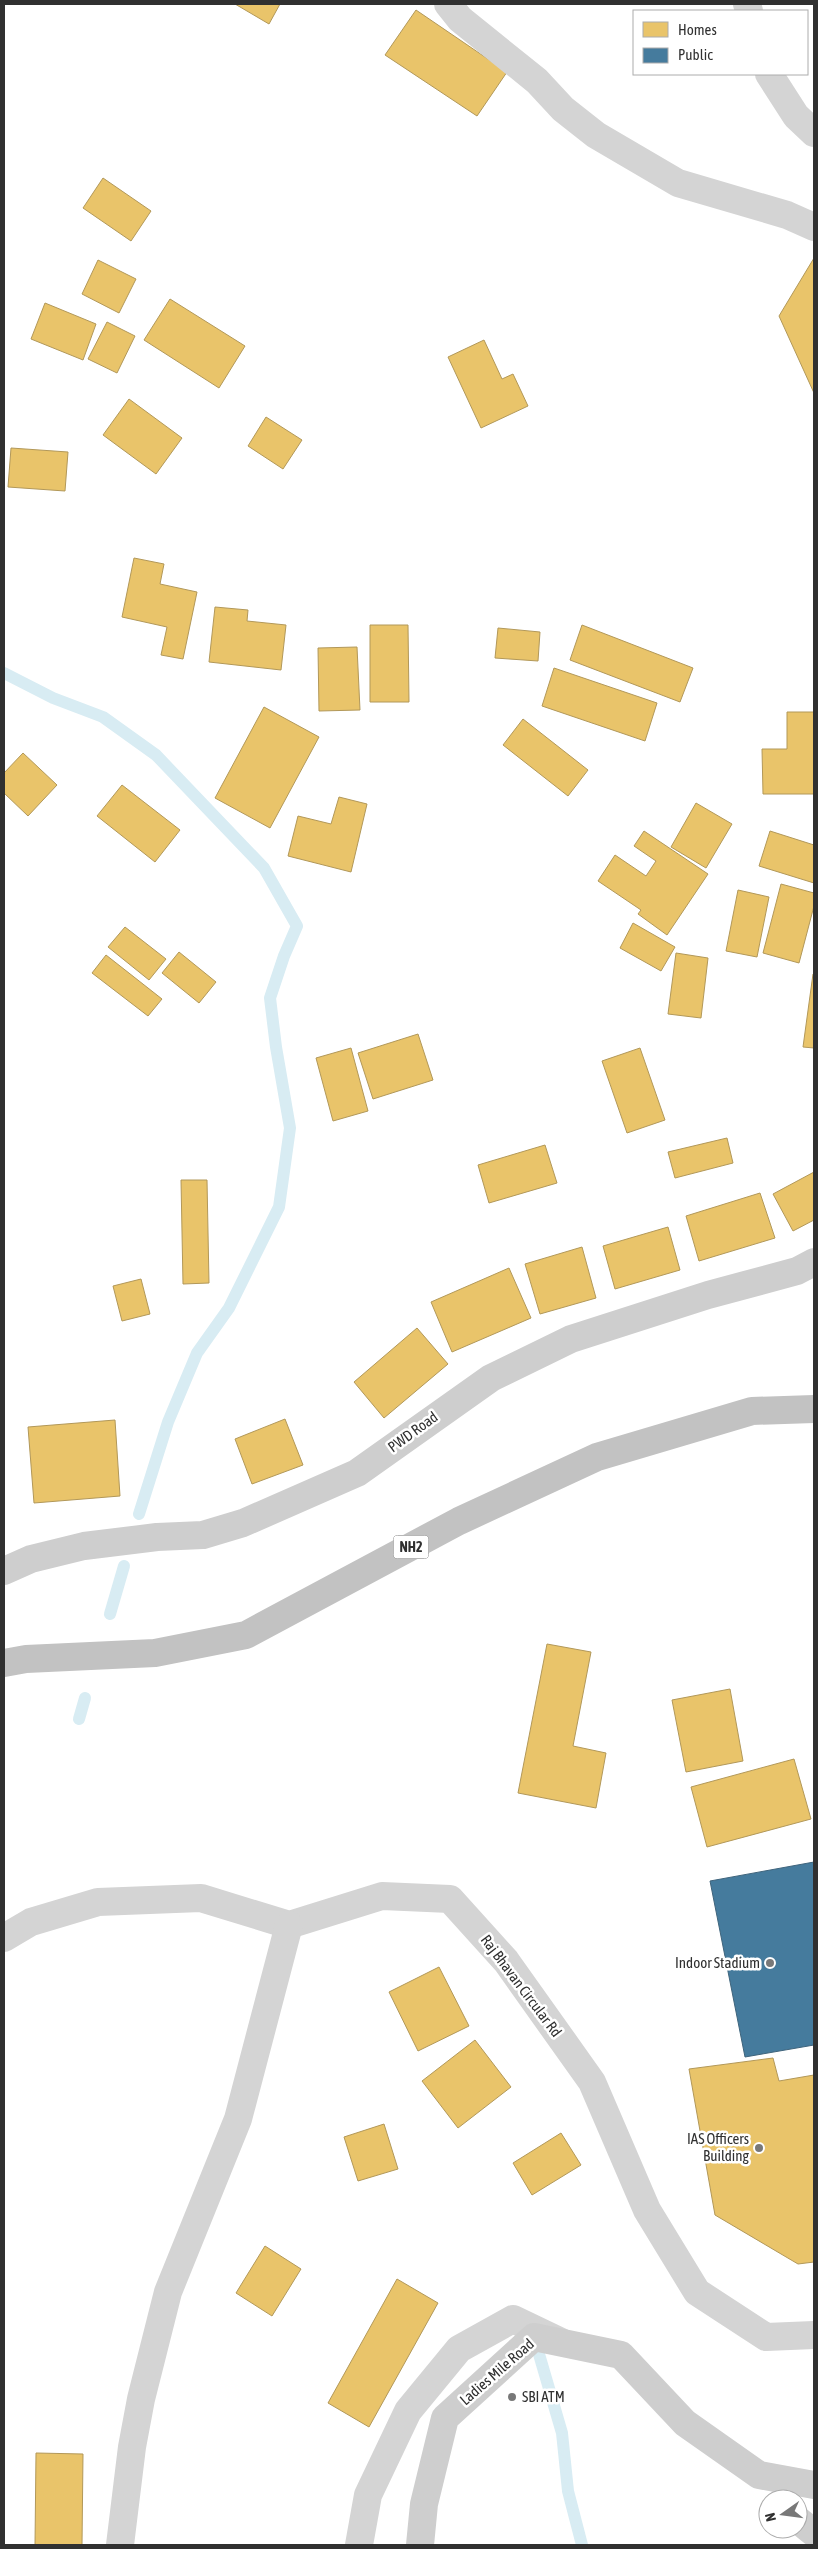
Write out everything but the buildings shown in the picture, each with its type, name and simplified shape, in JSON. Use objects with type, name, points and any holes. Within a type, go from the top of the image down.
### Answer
[{"type":"highway","name":"NH2","points":[[4,1663],[26,1659],[155,1653],[246,1635],[458,1521],[597,1457],[752,1411],[814,1409]]},
{"type":"street","points":[[448,4],[460,18],[537,81],[563,109],[596,135],[678,183],[727,199],[787,215],[814,227]]},
{"type":"street","points":[[770,75],[796,116],[814,133]]},
{"type":"street","name":"PWD Road","points":[[4,1571],[31,1559],[84,1546],[157,1537],[203,1535],[242,1523],[357,1473],[492,1378],[571,1339],[708,1295],[797,1271],[814,1262]]},
{"type":"street","name":"Raj Bhavan Circular Rd","points":[[290,1925],[382,1896],[450,1899],[506,1961],[592,2082],[647,2210],[697,2292],[766,2337],[814,2335]]},
{"type":"street","points":[[4,1938],[30,1922],[98,1902],[201,1898],[290,1925],[238,2119],[168,2292],[136,2428],[120,2545]]},
{"type":"street","points":[[359,2545],[368,2495],[408,2410],[459,2348],[513,2319],[565,2344]]},
{"type":"street","name":"Ladies Mile Road","points":[[420,2545],[424,2504],[445,2418],[534,2337],[621,2355],[685,2423],[759,2475],[814,2485]]},
{"type":"street","points":[[759,2475],[771,2489]]},
{"type":"waterway","points":[[4,673],[53,698],[103,717],[156,755],[264,868],[297,926],[284,956],[270,998],[276,1047],[290,1128],[279,1207],[229,1308],[197,1353],[168,1422],[139,1514]]},
{"type":"waterway","points":[[110,1614],[124,1566]]},
{"type":"waterway","points":[[79,1719],[85,1698]]},
{"type":"waterway","points":[[534,2337],[562,2433],[568,2491],[582,2545]]},
{"type":"place","name":"Indoor Stadium","points":[[770,1963]]},
{"type":"place","name":"IAS Officers Building","points":[[759,2148]]},
{"type":"place","name":"SBI ATM","points":[[512,2397]]}]
